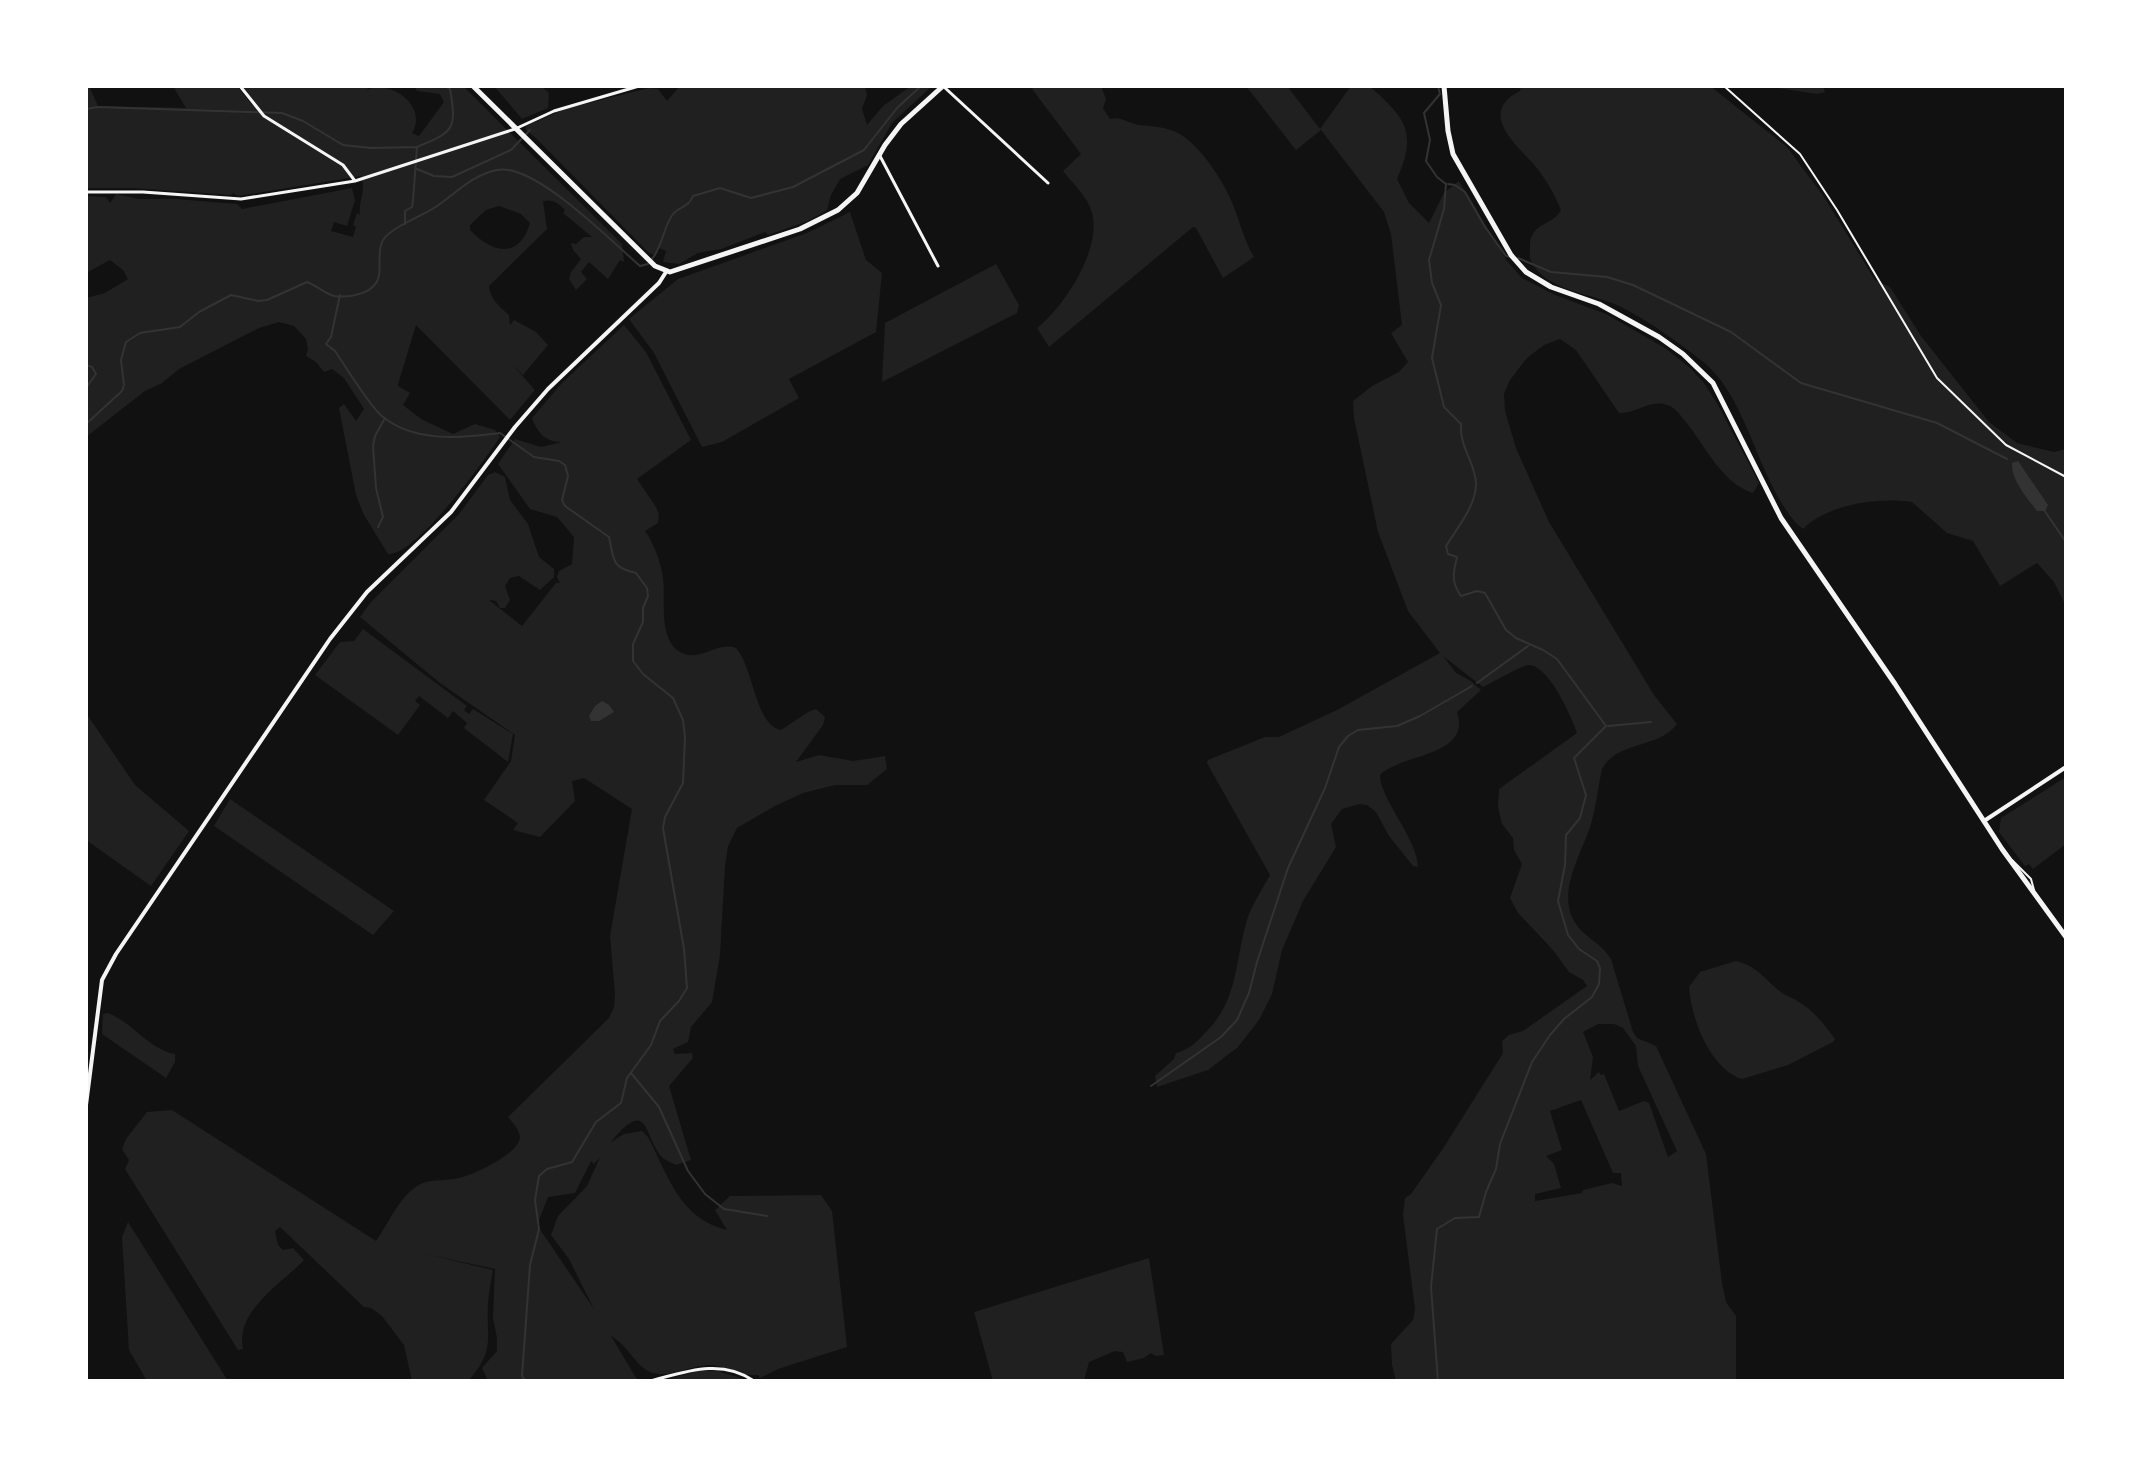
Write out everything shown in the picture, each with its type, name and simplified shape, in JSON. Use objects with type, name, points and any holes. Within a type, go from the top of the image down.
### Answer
[{"type":"main road","points":[[473,86],[655,266],[666,272],[684,269],[822,220],[843,207],[857,193],[901,124],[943,86]]},
{"type":"main road","points":[[1444,86],[1448,131],[1455,161],[1511,255],[1526,272],[1551,287],[1599,304],[1659,337],[1683,354],[1713,383],[1781,518],[1984,821],[2066,937]]},
{"type":"street","points":[[240,86],[264,116],[343,165],[355,181]]},
{"type":"street","points":[[86,192],[143,192],[241,199],[355,181],[515,129],[554,111],[639,86]]},
{"type":"street","points":[[943,86],[1048,183]]},
{"type":"street","points":[[880,154],[938,266]]},
{"type":"street","points":[[86,1105],[102,980],[116,954],[356,605],[445,519],[537,401],[659,283],[666,272]]},
{"type":"street","points":[[1984,821],[2066,767]]},
{"type":"street","points":[[650,1381],[704,1367],[744,1375],[754,1381]]},
{"type":"path","points":[[1724,86],[1800,154],[1937,378],[2006,445],[2066,477]]},
{"type":"shaded area","points":[[86,86],[89,86],[98,106],[186,108],[173,86],[237,86],[252,105],[258,106],[242,86],[369,86],[367,90],[387,89],[405,98],[415,114],[416,124],[412,133],[419,136],[444,102],[440,94],[417,91],[414,86],[463,86],[622,244],[624,262],[620,260],[608,279],[589,262],[581,272],[587,279],[576,290],[569,279],[581,259],[571,243],[592,237],[563,213],[565,210],[558,204],[543,201],[547,229],[489,286],[493,299],[509,315],[510,325],[514,320],[536,332],[548,345],[523,375],[512,364],[535,390],[510,420],[416,325],[398,386],[410,393],[403,405],[421,419],[453,434],[475,424],[495,430],[500,437],[432,524],[400,551],[388,554],[364,515],[356,495],[339,408],[344,404],[356,421],[364,409],[344,378],[332,369],[324,372],[306,356],[306,339],[294,326],[279,322],[259,328],[179,369],[86,437],[86,298],[105,293],[128,279],[123,270],[110,260],[86,273],[86,196],[106,197],[110,203],[116,194],[139,199],[237,204],[242,209],[352,188],[355,200],[347,226],[334,222],[331,231],[353,237],[356,227],[353,225],[357,213],[360,215],[361,176],[238,196],[233,193],[86,188]],"holes":[[[499,206],[521,214],[530,223],[525,235],[512,248],[496,248],[470,230],[470,225],[486,210]]]},
{"type":"shaded area","points":[[494,86],[541,86],[549,93],[548,108],[522,119]]},
{"type":"shaded area","points":[[680,86],[865,86],[867,95],[862,109],[867,125],[883,106],[911,86],[932,86],[892,123],[868,165],[840,179],[827,210],[808,221],[768,235],[765,232],[721,249],[698,253],[679,264],[663,262],[666,251],[659,248],[654,255],[648,252],[526,130],[526,126],[565,109],[649,88],[658,89],[667,101]]},
{"type":"shaded area","points":[[1036,86],[1101,86],[1106,99],[1103,108],[1110,119],[1167,129],[1194,145],[1231,200],[1254,257],[1223,278],[1193,227],[1049,347],[1037,328],[1069,292],[1086,260],[1094,227],[1087,202],[1063,171],[1081,154],[1032,89]]},
{"type":"shaded area","points":[[1246,86],[1287,86],[1320,129],[1351,86],[1369,86],[1392,107],[1404,126],[1407,149],[1397,179],[1409,203],[1429,223],[1444,193],[1459,181],[1507,261],[1522,278],[1555,295],[1606,314],[1665,348],[1690,368],[1718,405],[1759,483],[1753,493],[1732,481],[1670,406],[1655,404],[1619,413],[1576,350],[1560,339],[1544,345],[1527,358],[1510,380],[1504,394],[1505,411],[1516,448],[1549,522],[1654,695],[1677,724],[1660,738],[1617,754],[1602,769],[1591,824],[1573,871],[1568,896],[1577,925],[1611,959],[1633,1032],[1637,1038],[1656,1046],[1706,1154],[1722,1283],[1726,1302],[1736,1316],[1736,1381],[1396,1381],[1391,1344],[1413,1320],[1415,1309],[1403,1215],[1405,1198],[1444,1147],[1503,1053],[1502,1041],[1509,1035],[1523,1031],[1587,986],[1569,972],[1518,913],[1510,898],[1522,864],[1514,850],[1513,838],[1502,824],[1498,807],[1499,789],[1577,733],[1559,694],[1538,668],[1526,665],[1483,687],[1443,656],[1456,673],[1481,690],[1457,712],[1459,727],[1454,738],[1445,746],[1403,762],[1380,775],[1386,795],[1412,844],[1418,867],[1413,866],[1389,836],[1376,812],[1367,805],[1342,809],[1331,824],[1336,847],[1303,901],[1282,950],[1272,994],[1259,1020],[1238,1047],[1208,1070],[1157,1087],[1155,1076],[1174,1059],[1176,1053],[1199,1039],[1223,1010],[1234,982],[1247,920],[1270,875],[1208,760],[1265,737],[1279,737],[1337,710],[1440,653],[1408,611],[1378,532],[1354,418],[1353,401],[1372,386],[1399,372],[1408,362],[1391,333],[1402,325],[1391,234],[1384,212],[1321,130],[1296,150]],"holes":[[[1598,1024],[1614,1024],[1623,1028],[1636,1046],[1638,1066],[1677,1151],[1668,1157],[1649,1103],[1644,1101],[1619,1111],[1604,1074],[1599,1072],[1590,1080],[1593,1057],[1583,1032]],[[1581,1100],[1613,1173],[1621,1173],[1622,1186],[1612,1183],[1583,1190],[1582,1193],[1535,1201],[1535,1194],[1561,1188],[1554,1164],[1546,1156],[1562,1150],[1550,1111]]]},
{"type":"shaded area","points":[[1521,86],[1710,86],[1787,147],[1824,197],[1875,280],[1890,287],[1921,336],[1989,422],[2017,443],[2054,452],[2066,449],[2066,606],[2054,582],[2037,563],[2000,586],[1973,541],[1947,533],[1912,502],[1854,504],[1813,520],[1803,529],[1796,523],[1782,504],[1741,416],[1718,376],[1693,354],[1642,319],[1610,302],[1559,285],[1538,271],[1531,261],[1532,236],[1561,210],[1546,182],[1511,138],[1501,119],[1502,109],[1520,91]]},
{"type":"shaded area","points":[[1765,86],[1823,86],[1825,92],[1817,94]]},
{"type":"shaded area","points":[[850,212],[866,260],[882,273],[876,332],[789,379],[799,398],[722,442],[702,447],[654,353],[629,319],[678,279],[807,233]]},
{"type":"shaded area","points":[[996,264],[1019,305],[1017,313],[882,382],[885,323]]},
{"type":"shaded area","points":[[624,325],[646,352],[691,440],[637,479],[659,514],[658,523],[645,531],[661,566],[664,619],[674,647],[689,655],[722,647],[736,648],[760,707],[772,726],[781,730],[816,709],[825,717],[823,725],[796,762],[819,755],[853,761],[885,756],[887,769],[867,785],[835,785],[803,793],[737,828],[728,846],[725,866],[720,955],[712,1002],[691,1027],[688,1042],[673,1049],[675,1054],[692,1053],[693,1058],[669,1086],[691,1160],[676,1165],[664,1159],[640,1121],[633,1121],[611,1142],[624,1134],[642,1131],[686,1206],[697,1216],[727,1230],[715,1210],[730,1196],[821,1195],[832,1211],[847,1347],[778,1369],[760,1378],[758,1375],[709,1365],[660,1374],[642,1367],[611,1336],[638,1381],[488,1381],[482,1368],[497,1351],[493,1318],[495,1269],[425,1254],[493,1270],[488,1303],[488,1344],[483,1361],[468,1381],[412,1381],[404,1345],[382,1316],[364,1307],[280,1227],[275,1231],[278,1245],[283,1250],[293,1248],[304,1260],[253,1310],[242,1335],[243,1349],[238,1350],[125,1169],[129,1160],[122,1149],[147,1112],[172,1110],[376,1241],[415,1187],[466,1176],[512,1151],[520,1135],[508,1117],[609,1018],[614,1007],[610,936],[632,809],[584,778],[572,781],[575,801],[540,837],[513,830],[518,823],[484,800],[511,761],[515,735],[440,683],[360,617],[371,602],[459,514],[488,475],[495,472],[505,477],[510,500],[528,524],[539,557],[554,569],[554,577],[540,590],[519,576],[510,578],[505,586],[510,600],[505,608],[489,600],[522,626],[556,583],[560,583],[557,577],[559,571],[572,564],[574,537],[557,517],[530,509],[498,464],[515,439],[541,447],[562,442],[543,436],[532,418],[562,383]],"holes":[[[600,1157],[587,1186],[558,1216],[551,1235],[569,1259],[594,1309],[537,1225],[548,1197],[575,1193],[591,1161],[594,1164]]]},
{"type":"shaded area","points":[[2018,461],[2048,505],[2045,511],[2037,511],[2024,495],[2012,469],[2012,463]]},
{"type":"shaded area","points":[[363,629],[467,706],[464,710],[469,714],[473,709],[513,734],[508,762],[464,728],[467,723],[453,711],[448,718],[419,696],[415,701],[420,705],[398,735],[315,675],[340,642],[354,641]]},
{"type":"shaded area","points":[[602,701],[614,712],[599,721],[591,721],[589,716]]},
{"type":"shaded area","points":[[86,713],[135,785],[189,831],[151,886],[86,840]]},
{"type":"shaded area","points":[[2066,777],[2066,844],[2033,869],[2029,864],[2025,866],[1999,832],[2001,818]]},
{"type":"shaded area","points":[[230,799],[394,911],[373,935],[214,826]]},
{"type":"shaded area","points":[[1736,961],[1756,970],[1782,993],[1810,1010],[1835,1039],[1833,1042],[1788,1065],[1742,1079],[1720,1065],[1698,1027],[1689,987],[1700,972]]},
{"type":"shaded area","points":[[108,1013],[157,1047],[175,1054],[175,1062],[166,1078],[102,1034],[103,1014]]},
{"type":"shaded area","points":[[128,1222],[228,1381],[147,1381],[129,1350],[122,1237]]},
{"type":"shaded area","points":[[1149,1258],[1164,1355],[1151,1353],[1127,1362],[1123,1352],[1115,1351],[1089,1362],[1084,1381],[993,1381],[974,1312]]},
{"type":"shaded area","points":[[697,1371],[717,1371],[751,1381],[663,1381]]},
{"type":"waterway","points":[[405,224],[405,211],[412,207],[417,147],[446,133],[452,121],[450,89],[445,86]]},
{"type":"waterway","points":[[652,259],[673,214],[693,196],[720,188],[751,198],[793,187],[864,150],[897,108],[921,86]]},
{"type":"waterway","points":[[1438,86],[1440,94],[1424,113],[1430,140],[1426,161],[1446,184],[1444,209],[1429,260],[1432,283],[1441,305],[1432,358],[1444,407],[1461,424],[1462,440],[1476,484],[1469,509],[1446,546],[1448,554],[1457,557],[1454,582],[1461,596],[1477,591],[1485,593],[1506,630],[1557,659],[1606,726],[1574,758],[1586,795],[1580,818],[1566,835],[1565,865],[1558,901],[1568,935],[1579,949],[1597,961],[1599,984],[1592,997],[1564,1019],[1550,1035],[1532,1062],[1500,1144],[1496,1169],[1479,1217],[1455,1218],[1437,1229],[1431,1287],[1438,1381]]},
{"type":"waterway","points":[[86,109],[282,113],[303,121],[343,145],[417,147]]},
{"type":"waterway","points":[[417,169],[434,176],[452,177],[511,150],[530,130]]},
{"type":"waterway","points":[[86,424],[122,391],[121,360],[126,342],[140,333],[180,327],[199,312],[231,295],[267,300],[307,282],[334,296],[368,291],[377,281],[380,248],[387,235],[488,172],[513,171],[531,178],[572,206],[640,266],[648,264]]},
{"type":"waterway","points":[[1448,184],[1465,192],[1485,227],[1506,256],[1511,257]]},
{"type":"waterway","points":[[1518,258],[1551,272],[1607,277],[1633,285],[1731,332],[1801,383],[1937,423],[2007,459]]},
{"type":"waterway","points":[[340,295],[331,337],[326,344],[335,351],[383,417],[425,435],[455,437],[500,433],[534,457],[565,465],[568,476],[562,500],[565,506],[609,537],[615,561],[622,568],[636,573],[647,588],[643,622],[633,644],[633,661],[643,674],[673,698],[683,720],[683,783],[665,817],[663,828],[684,949],[687,988],[660,1021],[651,1045],[627,1078],[621,1103],[596,1122],[572,1162],[547,1169],[539,1176],[535,1200],[539,1229],[530,1265],[522,1376],[525,1381]]},
{"type":"waterway","points":[[86,365],[92,367],[96,374],[86,388]]},
{"type":"waterway","points":[[378,527],[383,517],[376,488],[373,446],[385,418]]},
{"type":"waterway","points":[[2044,510],[2066,542]]},
{"type":"waterway","points":[[1477,683],[1528,646]]},
{"type":"waterway","points":[[1151,1086],[1221,1037],[1237,1020],[1249,993],[1288,868],[1325,788],[1339,747],[1358,730],[1397,726],[1472,686]]},
{"type":"waterway","points":[[1608,726],[1651,722]]},
{"type":"waterway","points":[[631,1073],[659,1107],[688,1171],[705,1194],[724,1209],[767,1216]]}]
